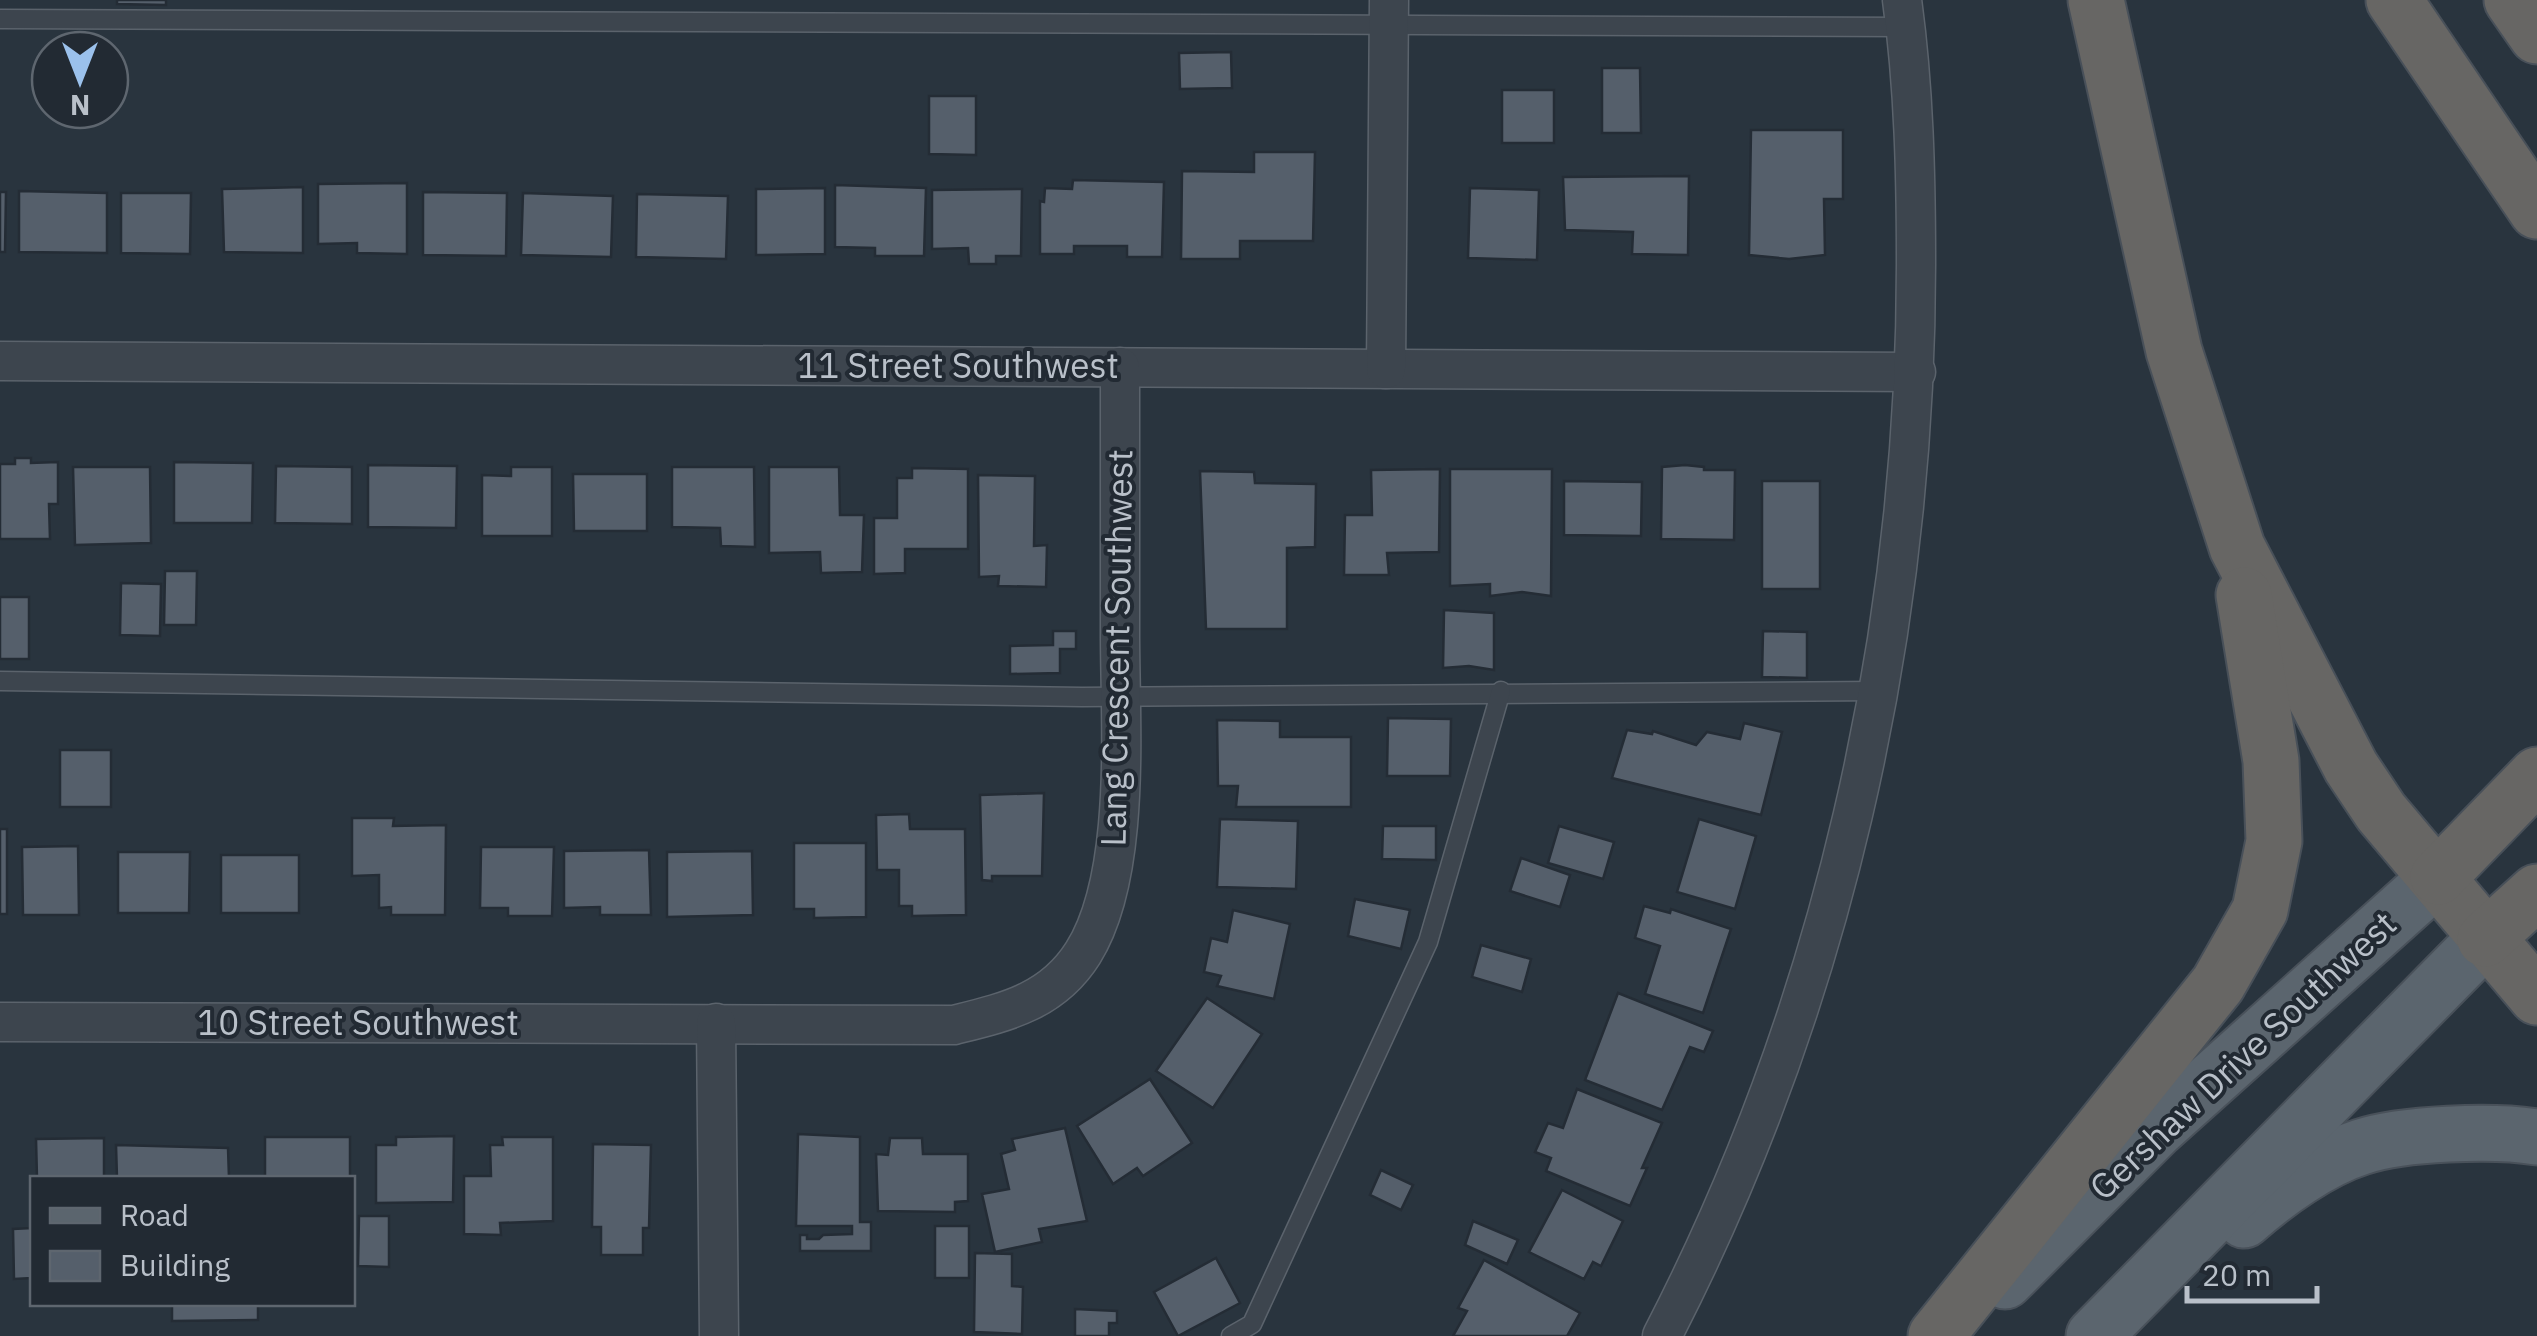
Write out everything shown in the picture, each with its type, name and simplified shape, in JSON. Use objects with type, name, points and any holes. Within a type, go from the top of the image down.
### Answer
[{"type":"highway","points":[[1936,1336],[2218,984],[2260,910],[2274,841],[2272,761],[2237,547],[2174,351],[2096,0]]},
{"type":"highway","points":[[2394,0],[2537,212]]},
{"type":"highway","points":[[2512,0],[2537,36]]},
{"type":"highway","points":[[2237,547],[2351,767],[2381,812],[2537,997]]},
{"type":"highway","name":"Gershaw Drive Southwest","points":[[2438,877],[2537,774]]},
{"type":"highway","points":[[2485,939],[2537,892]]},
{"type":"main road","name":"Gershaw Drive Southwest","points":[[1949,1336],[2158,1129],[2438,877]]},
{"type":"main road","points":[[2094,1336],[2485,939]]},
{"type":"main road","points":[[2109,1336],[2253,1212],[2320,1167],[2362,1147],[2476,1134],[2537,1138]]},
{"type":"street","points":[[1386,369],[1389,13]]},
{"type":"street","points":[[1662,1336],[1711,1233],[1806,983],[1844,850],[1880,692],[1904,523],[1916,372],[1916,172],[1904,13]]},
{"type":"street","name":"11 Street Southwest","points":[[0,360],[1916,372]]},
{"type":"street","name":"Lang Crescent Southwest","points":[[716,1024],[954,1025],[1006,1012],[1046,994],[1082,955],[1099,921],[1113,877],[1118,829],[1120,367]]},
{"type":"street","name":"10 Street Southwest","points":[[0,1022],[716,1024]]},
{"type":"street","points":[[716,1024],[718,1336]]},
{"type":"lane","points":[[0,19],[1904,13]]},
{"type":"lane","points":[[0,681],[1120,695],[1880,692]]},
{"type":"lane","points":[[1231,1336],[1252,1324],[1428,942],[1501,692]]},
{"type":"building","points":[[117,0],[166,0],[166,5],[117,4]]},
{"type":"building","points":[[1231,52],[1232,88],[1180,89],[1179,53]]},
{"type":"building","points":[[1602,68],[1640,68],[1641,133],[1602,133]]},
{"type":"building","points":[[1502,90],[1554,90],[1554,143],[1502,143]]},
{"type":"building","points":[[929,96],[976,96],[976,155],[929,154]]},
{"type":"building","points":[[1751,130],[1843,130],[1843,199],[1824,199],[1825,255],[1789,259],[1749,255]]},
{"type":"building","points":[[1254,152],[1315,152],[1313,241],[1240,241],[1240,259],[1181,259],[1182,171],[1254,172]]},
{"type":"building","points":[[1689,176],[1688,255],[1632,254],[1633,232],[1565,230],[1563,177]]},
{"type":"building","points":[[1073,180],[1164,182],[1162,257],[1127,257],[1127,246],[1074,246],[1074,254],[1040,254],[1040,201],[1044,202],[1045,188],[1072,189]]},
{"type":"building","points":[[407,183],[407,254],[357,253],[357,243],[318,244],[318,184]]},
{"type":"building","points":[[835,185],[926,188],[924,256],[875,256],[875,248],[835,247]]},
{"type":"building","points":[[303,187],[303,253],[224,252],[222,189]]},
{"type":"building","points":[[825,188],[825,254],[756,255],[756,189]]},
{"type":"building","points":[[1470,188],[1539,190],[1537,260],[1468,258]]},
{"type":"building","points":[[1022,189],[1021,256],[996,256],[996,264],[969,264],[968,248],[932,249],[932,190]]},
{"type":"building","points":[[19,191],[107,193],[107,253],[19,252]]},
{"type":"building","points":[[0,192],[6,192],[5,252],[0,252]]},
{"type":"building","points":[[423,192],[507,193],[506,256],[423,255]]},
{"type":"building","points":[[121,193],[191,193],[190,254],[121,253]]},
{"type":"building","points":[[523,193],[613,196],[611,257],[521,255]]},
{"type":"building","points":[[637,194],[728,196],[726,259],[636,257]]},
{"type":"building","points":[[15,458],[31,458],[31,463],[58,462],[58,504],[49,504],[50,539],[0,539],[0,464],[15,464]]},
{"type":"building","points":[[174,462],[253,463],[252,523],[174,523]]},
{"type":"building","points":[[368,465],[457,466],[456,528],[368,527]]},
{"type":"building","points":[[1685,465],[1704,470],[1735,470],[1734,540],[1661,539],[1662,467]]},
{"type":"building","points":[[276,466],[352,467],[352,524],[275,523]]},
{"type":"building","points":[[73,467],[150,467],[151,543],[75,545]]},
{"type":"building","points":[[511,467],[552,467],[552,536],[482,536],[482,475],[511,476]]},
{"type":"building","points":[[672,467],[754,467],[755,547],[721,546],[720,528],[672,527]]},
{"type":"building","points":[[769,467],[839,467],[840,515],[864,515],[862,572],[821,573],[820,552],[769,553]]},
{"type":"building","points":[[912,468],[968,469],[968,549],[905,549],[905,573],[874,574],[874,518],[897,518],[897,478],[912,478]]},
{"type":"building","points":[[1440,469],[1439,552],[1387,553],[1389,575],[1344,575],[1345,515],[1372,515],[1371,470]]},
{"type":"building","points":[[1450,469],[1552,469],[1551,596],[1522,592],[1490,596],[1490,584],[1450,586]]},
{"type":"building","points":[[1200,471],[1254,472],[1255,483],[1316,484],[1315,547],[1287,548],[1287,629],[1206,629]]},
{"type":"building","points":[[573,474],[647,474],[647,531],[574,531]]},
{"type":"building","points":[[978,475],[1035,476],[1034,546],[1047,545],[1046,587],[998,586],[999,576],[979,577]]},
{"type":"building","points":[[1564,481],[1642,482],[1641,536],[1564,535]]},
{"type":"building","points":[[1762,481],[1820,481],[1820,589],[1762,589]]},
{"type":"building","points":[[165,571],[197,571],[196,625],[164,625]]},
{"type":"building","points":[[121,583],[161,584],[160,636],[120,635]]},
{"type":"building","points":[[0,597],[29,597],[29,659],[0,659]]},
{"type":"building","points":[[1444,610],[1494,613],[1494,670],[1469,666],[1443,668]]},
{"type":"building","points":[[1053,631],[1076,631],[1076,649],[1060,649],[1060,673],[1010,674],[1010,646],[1053,645]]},
{"type":"building","points":[[1763,631],[1807,632],[1807,678],[1762,677]]},
{"type":"building","points":[[1388,718],[1451,719],[1450,776],[1387,776]]},
{"type":"building","points":[[1217,720],[1280,721],[1280,737],[1351,737],[1351,807],[1236,807],[1238,786],[1218,786]]},
{"type":"building","points":[[1744,723],[1782,732],[1761,815],[1612,778],[1627,730],[1652,734],[1653,731],[1696,745],[1707,732],[1740,739]]},
{"type":"building","points":[[60,750],[111,750],[111,807],[60,807]]},
{"type":"building","points":[[1044,793],[1042,876],[992,876],[992,881],[982,880],[980,795]]},
{"type":"building","points":[[909,814],[910,829],[965,829],[966,915],[912,916],[912,906],[899,906],[899,870],[877,870],[876,815]]},
{"type":"building","points":[[352,818],[394,818],[393,826],[446,825],[445,915],[391,915],[391,907],[379,908],[379,875],[352,876]]},
{"type":"building","points":[[1220,819],[1298,821],[1296,889],[1217,887]]},
{"type":"building","points":[[1699,819],[1756,836],[1735,909],[1677,892]]},
{"type":"building","points":[[1383,826],[1436,826],[1436,860],[1382,859]]},
{"type":"building","points":[[1559,826],[1614,842],[1603,879],[1548,863]]},
{"type":"building","points":[[0,829],[7,829],[7,914],[0,914]]},
{"type":"building","points":[[794,843],[866,843],[866,917],[814,918],[814,909],[794,909]]},
{"type":"building","points":[[78,846],[79,915],[23,915],[22,847]]},
{"type":"building","points":[[481,847],[554,847],[552,916],[508,916],[508,908],[480,908]]},
{"type":"building","points":[[649,850],[651,915],[600,915],[600,907],[564,908],[564,851]]},
{"type":"building","points":[[752,851],[753,915],[667,917],[667,852]]},
{"type":"building","points":[[118,852],[190,852],[189,913],[118,913]]},
{"type":"building","points":[[221,855],[299,855],[299,913],[221,913]]},
{"type":"building","points":[[1521,858],[1570,875],[1560,907],[1510,891]]},
{"type":"building","points":[[1355,899],[1410,910],[1401,949],[1348,936]]},
{"type":"building","points":[[1644,906],[1670,913],[1671,909],[1731,929],[1703,1013],[1645,994],[1660,946],[1635,938]]},
{"type":"building","points":[[1233,910],[1290,924],[1274,999],[1217,986],[1221,976],[1204,972],[1211,938],[1227,942]]},
{"type":"building","points":[[1481,945],[1531,959],[1522,992],[1472,977]]},
{"type":"building","points":[[1618,993],[1713,1031],[1704,1052],[1690,1047],[1662,1110],[1585,1080]]},
{"type":"building","points":[[1207,998],[1262,1034],[1213,1108],[1156,1071]]},
{"type":"building","points":[[1150,1079],[1192,1143],[1143,1176],[1137,1168],[1113,1184],[1077,1126]]},
{"type":"building","points":[[1577,1089],[1662,1123],[1630,1206],[1546,1171],[1551,1158],[1535,1152],[1548,1123],[1563,1128]]},
{"type":"building","points":[[1065,1128],[1087,1221],[1039,1229],[1042,1242],[995,1252],[982,1194],[1009,1189],[1001,1154],[1015,1150],[1012,1139]]},
{"type":"building","points":[[798,1134],[860,1137],[860,1222],[871,1222],[871,1251],[800,1251],[800,1235],[819,1239],[823,1235],[852,1234],[852,1226],[796,1226]]},
{"type":"building","points":[[454,1136],[453,1202],[376,1203],[376,1145],[396,1145],[396,1137]]},
{"type":"building","points":[[265,1137],[350,1137],[350,1176],[265,1176]]},
{"type":"building","points":[[502,1137],[553,1137],[553,1221],[500,1223],[501,1235],[464,1234],[464,1176],[491,1176],[490,1145],[503,1145]]},
{"type":"building","points":[[104,1138],[104,1176],[37,1176],[36,1139]]},
{"type":"building","points":[[890,1138],[922,1138],[923,1154],[968,1154],[968,1201],[955,1202],[955,1212],[878,1211],[876,1154],[888,1155]]},
{"type":"building","points":[[593,1144],[651,1145],[649,1228],[643,1228],[643,1255],[601,1255],[601,1227],[592,1227]]},
{"type":"building","points":[[116,1145],[228,1148],[229,1176],[117,1176]]},
{"type":"building","points":[[1381,1170],[1413,1185],[1401,1210],[1370,1195]]},
{"type":"building","points":[[1562,1190],[1623,1221],[1601,1266],[1593,1262],[1584,1279],[1529,1252]]},
{"type":"building","points":[[359,1216],[389,1216],[389,1267],[358,1266]]},
{"type":"building","points":[[1473,1221],[1518,1240],[1507,1264],[1465,1245]]},
{"type":"building","points":[[935,1226],[969,1226],[969,1278],[935,1278]]},
{"type":"building","points":[[30,1228],[30,1278],[14,1279],[13,1229]]},
{"type":"building","points":[[975,1253],[1012,1254],[1012,1286],[1023,1287],[1022,1334],[974,1332]]},
{"type":"building","points":[[1216,1258],[1240,1303],[1178,1336],[1154,1292]]},
{"type":"building","points":[[1484,1260],[1580,1313],[1567,1336],[1453,1336],[1467,1311],[1458,1308]]},
{"type":"building","points":[[172,1306],[258,1306],[258,1320],[172,1321]]},
{"type":"building","points":[[1075,1309],[1117,1311],[1117,1323],[1109,1323],[1109,1336],[1075,1336]]}]
